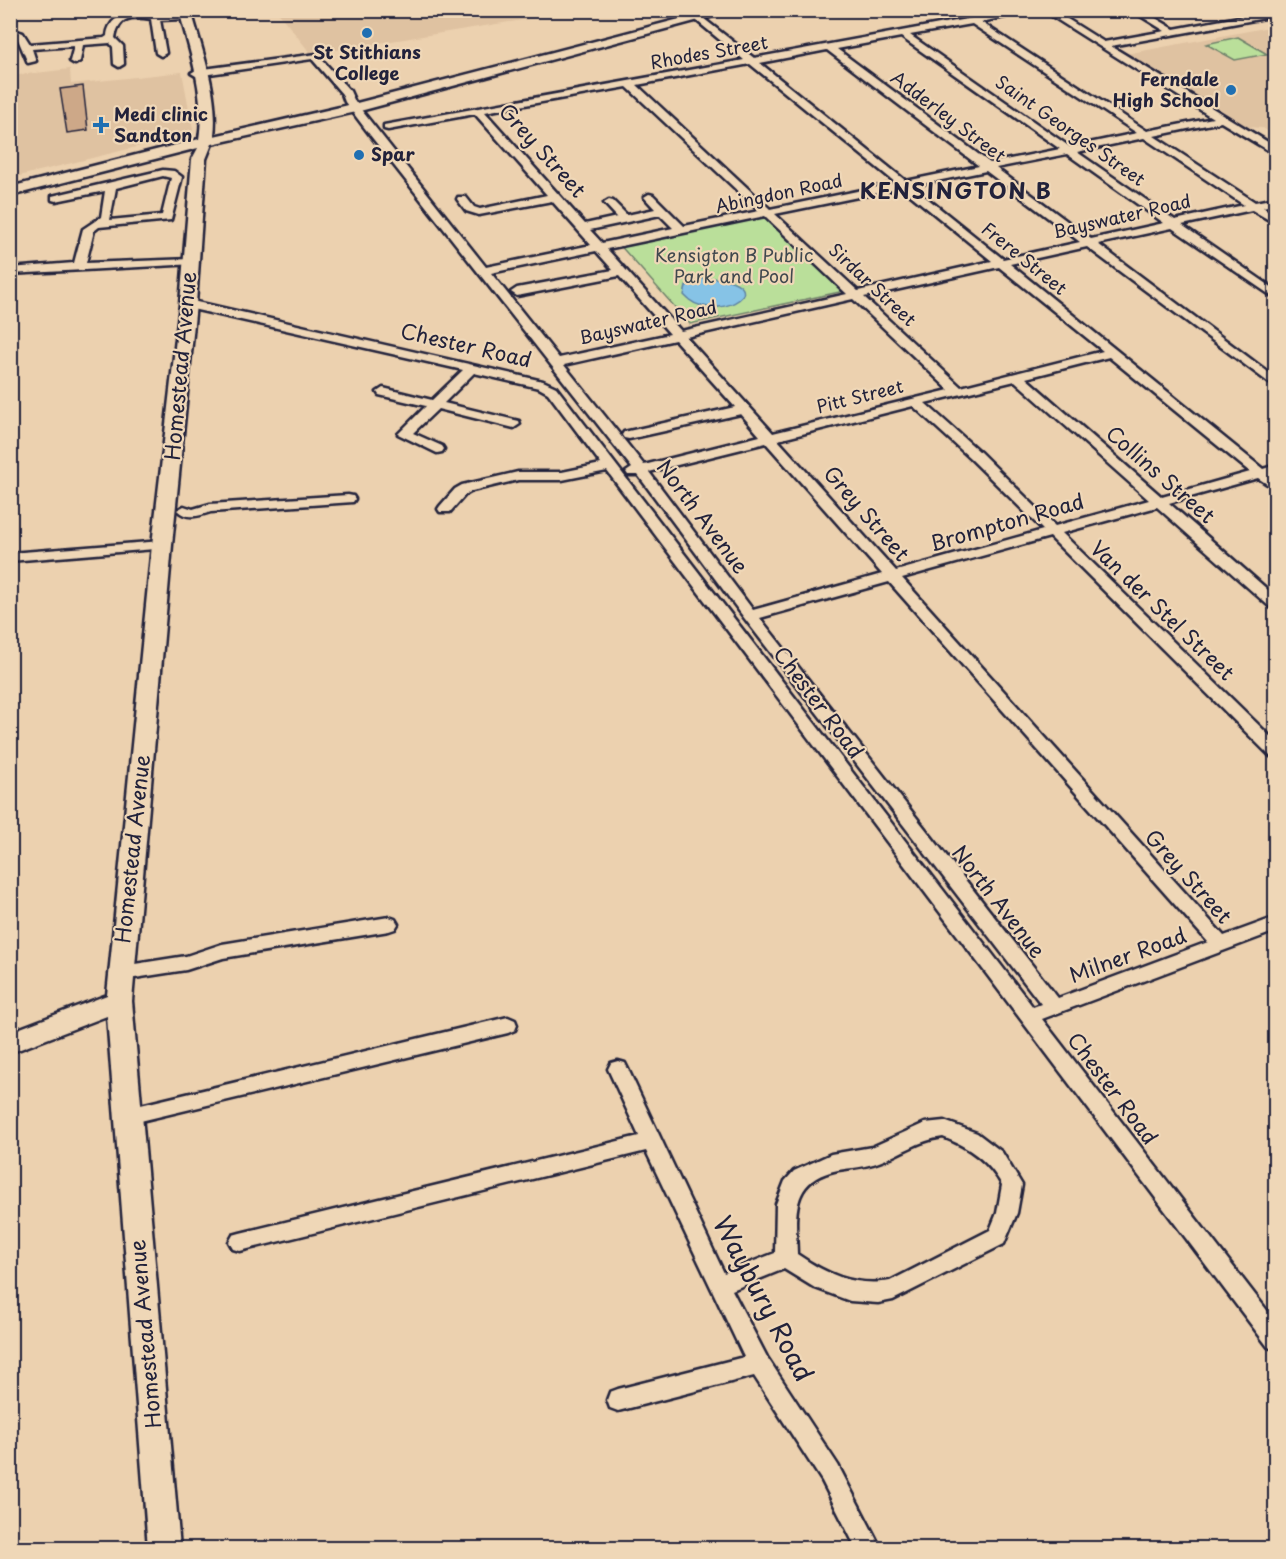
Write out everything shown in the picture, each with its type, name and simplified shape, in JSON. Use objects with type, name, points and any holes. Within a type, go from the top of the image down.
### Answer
[{"type":"main road","points":[[10,184],[202,145],[700,14],[730,10]]},
{"type":"main road","points":[[184,12],[209,120],[202,145]]},
{"type":"main road","points":[[199,73],[202,145]]},
{"type":"main road","points":[[209,120],[222,126],[246,126],[352,105]]},
{"type":"main road","points":[[10,192],[168,151],[202,145],[246,126]]},
{"type":"main road","name":"Homestead Avenue","points":[[164,1548],[128,1116],[120,987],[162,545],[175,511],[184,321],[188,304],[202,145]]},
{"type":"main road","points":[[10,1043],[120,987]]},
{"type":"street","name":"Rhodes Street","points":[[388,127],[1034,10]]},
{"type":"street","points":[[1046,10],[1275,152]]},
{"type":"street","points":[[1135,10],[1173,32]]},
{"type":"street","points":[[1223,10],[1240,20]]},
{"type":"street","points":[[110,38],[112,28],[121,18],[138,13],[154,16],[184,12]]},
{"type":"street","points":[[1102,45],[1275,13]]},
{"type":"street","name":"Frere Street","points":[[700,14],[755,62],[1275,486]]},
{"type":"street","points":[[154,16],[160,38],[161,53]]},
{"type":"street","points":[[975,22],[1275,221]]},
{"type":"street","points":[[10,32],[20,35],[27,47],[31,62]]},
{"type":"street","name":"Saint Georges Street","points":[[904,35],[1275,296]]},
{"type":"street","points":[[27,47],[102,42],[110,38]]},
{"type":"street","points":[[110,38],[118,46],[118,64]]},
{"type":"street","points":[[75,61],[79,44]]},
{"type":"street","name":"Adderley Street","points":[[830,48],[1275,384]]},
{"type":"street","name":"North Avenue","points":[[199,73],[314,56],[347,93],[352,105],[641,470],[750,616],[1054,1007]]},
{"type":"street","name":"Sirdar Street","points":[[629,83],[958,391]]},
{"type":"street","name":"Grey Street","points":[[478,111],[771,437],[1221,945]]},
{"type":"street","name":"Abingdon Road","points":[[483,271],[1221,119]]},
{"type":"street","points":[[56,198],[164,173],[177,177],[169,216],[166,218],[97,224]]},
{"type":"street","points":[[79,266],[89,229],[106,218],[111,186]]},
{"type":"street","points":[[462,200],[470,209],[479,212],[554,196]]},
{"type":"street","points":[[649,197],[682,231]]},
{"type":"street","name":"Bayswater Road","points":[[555,363],[1275,201]]},
{"type":"street","points":[[609,203],[624,219]]},
{"type":"street","points":[[582,228],[663,211]]},
{"type":"street","points":[[10,271],[191,259]]},
{"type":"street","points":[[517,292],[621,272]]},
{"type":"street","name":"Chester Road","points":[[188,304],[543,385],[552,390],[1275,1340]]},
{"type":"street","name":"Pitt Street","points":[[445,509],[452,499],[467,488],[518,476],[562,477],[641,470],[1111,353]]},
{"type":"street","points":[[437,449],[405,434],[467,368]]},
{"type":"street","name":"Collins Street","points":[[1017,376],[1275,604]]},
{"type":"street","points":[[383,392],[514,424]]},
{"type":"street","name":"Van der Stel Street","points":[[915,401],[975,456],[1275,752]]},
{"type":"street","points":[[629,435],[745,409]]},
{"type":"street","name":"Brompton Road","points":[[750,616],[1275,469]]},
{"type":"street","points":[[175,511],[193,513],[210,508],[348,499]]},
{"type":"street","points":[[10,557],[162,545]]},
{"type":"street","points":[[120,987],[222,951],[389,924]]},
{"type":"street","name":"Milner Road","points":[[1030,1016],[1275,924]]},
{"type":"street","points":[[128,1116],[508,1024]]},
{"type":"street","name":"Waybury Road","points":[[618,1069],[719,1285],[759,1364],[830,1473],[869,1548]]},
{"type":"street","points":[[944,1129],[970,1139],[995,1158],[1004,1168],[1012,1185],[1007,1213],[997,1237],[892,1290],[879,1294],[833,1287],[808,1274],[786,1258],[786,1204],[797,1180],[831,1163],[874,1155],[925,1131],[944,1129]]},
{"type":"street","points":[[240,1242],[652,1141]]},
{"type":"street","points":[[719,1285],[786,1258]]},
{"type":"street","points":[[618,1400],[759,1364]]},
{"type":"shaded area","name":"St Stithians College","points":[[277,11],[578,11],[311,54]]},
{"type":"shaded area","name":"Ferndale High School","points":[[1275,26],[1275,136],[1263,128],[1246,127],[1126,54]]},
{"type":"shaded area","name":"Medi clinic Sandton","points":[[70,69],[71,84],[182,72],[193,130],[177,137],[11,178],[10,76]]},
{"type":"green space","points":[[1238,37],[1267,54],[1235,60],[1206,44]]},
{"type":"green space","name":"Kensigton B Public Park and Pool","points":[[769,211],[849,290],[690,324],[617,242]]},
{"type":"water","points":[[720,278],[737,283],[743,290],[742,297],[734,303],[709,307],[695,304],[684,295],[686,286],[700,279]]},
{"type":"building","points":[[83,86],[88,130],[67,133],[60,89]]},
{"type":"place","name":"St Stithians College","points":[[367,33]]},
{"type":"place","name":"Ferndale High School","points":[[1231,90]]},
{"type":"place","name":"Medi clinic Sandton","points":[[101,125]]},
{"type":"place","name":"Spar","points":[[359,155]]},
{"type":"district","name":"KENSINGTON B","points":[[956,191]]}]
